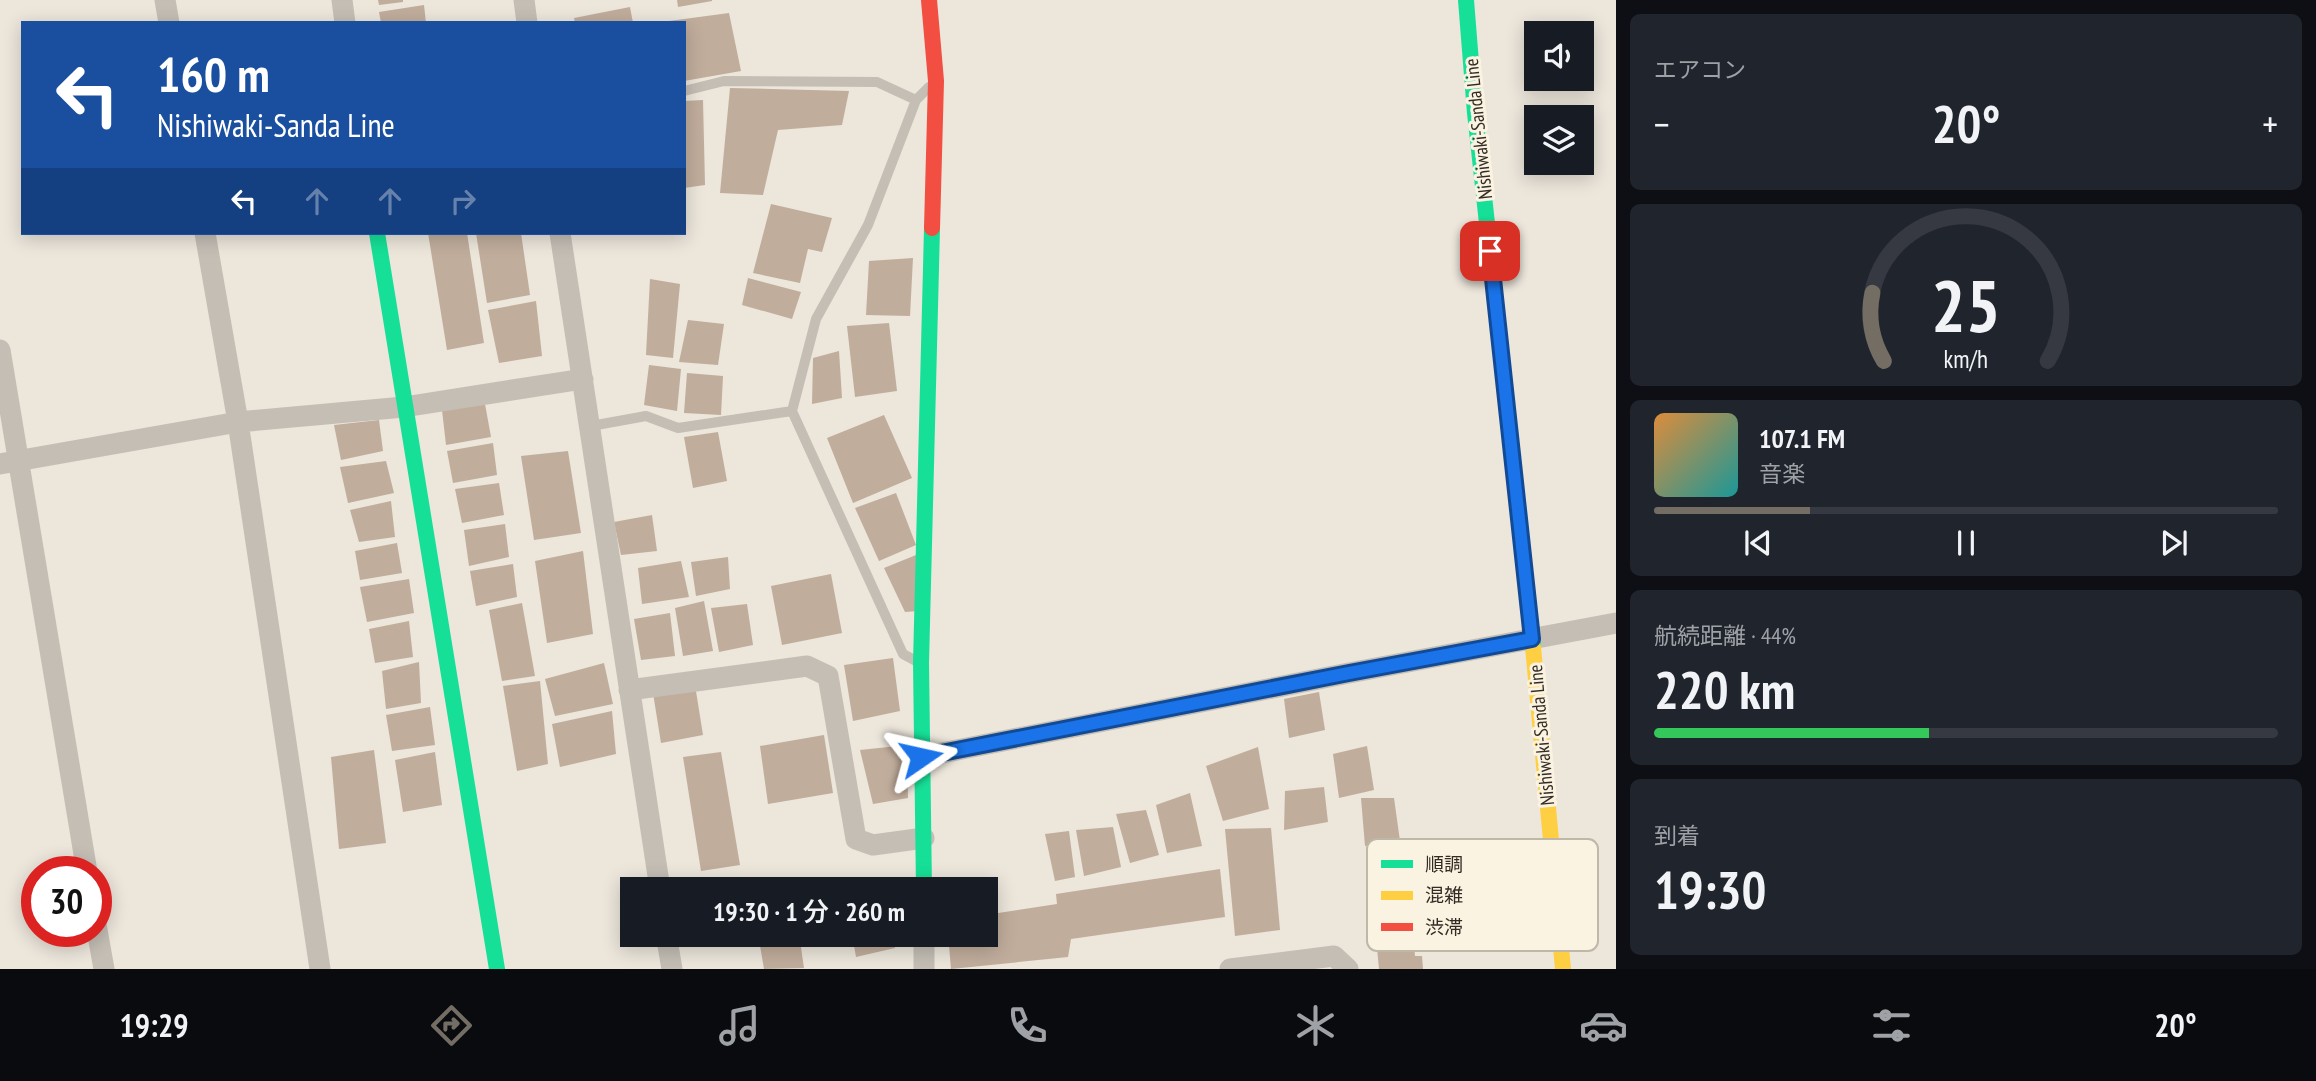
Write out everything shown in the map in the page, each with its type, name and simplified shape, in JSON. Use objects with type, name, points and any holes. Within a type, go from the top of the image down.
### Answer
[{"type":"street","points":[[165,0],[169,21]]},
{"type":"street","points":[[342,0],[345,21]]},
{"type":"street","points":[[524,0],[527,21]]},
{"type":"street","points":[[924,877],[920,663],[936,81],[929,0]]},
{"type":"street","name":"Nishiwaki-Sanda Line","points":[[1466,0],[1475,113],[1551,839]]},
{"type":"street","points":[[205,235],[238,422],[320,969]]},
{"type":"street","points":[[377,235],[497,969]]},
{"type":"street","points":[[560,235],[658,877]]},
{"type":"street","points":[[0,351],[9,463],[84,856]]},
{"type":"street","points":[[9,463],[238,422],[404,407],[583,379]]},
{"type":"street","points":[[921,757],[1616,623]]},
{"type":"street","points":[[629,690],[807,666],[828,676],[856,839],[873,845],[925,838]]},
{"type":"street","points":[[100,947],[104,969]]},
{"type":"street","points":[[668,947],[672,969]]},
{"type":"street","points":[[924,947],[924,969]]},
{"type":"street","name":"Nishiwaki-Sanda Line","points":[[1561,951],[1563,969]]},
{"type":"street","points":[[1230,969],[1334,956],[1348,969]]},
{"type":"lane","points":[[686,90],[724,81],[877,82],[916,100]]},
{"type":"lane","points":[[920,663],[903,654],[792,411],[816,319],[868,225],[916,100],[936,81]]},
{"type":"lane","points":[[591,426],[646,416],[678,428],[792,411]]},
{"type":"building","points":[[378,0],[403,0],[403,2],[379,5]]},
{"type":"building","points":[[677,0],[712,0],[712,1],[678,7]]},
{"type":"building","points":[[424,5],[426,21],[381,21],[379,12]]},
{"type":"building","points":[[630,7],[633,21],[575,21],[574,18]]},
{"type":"building","points":[[729,13],[741,71],[686,81],[686,21],[669,21]]},
{"type":"building","points":[[730,88],[849,91],[842,125],[778,130],[763,195],[720,193]]},
{"type":"building","points":[[703,100],[705,185],[686,188],[686,101]]},
{"type":"building","points":[[771,204],[832,218],[822,252],[808,249],[800,283],[753,273]]},
{"type":"building","points":[[428,235],[467,235],[484,343],[447,350]]},
{"type":"building","points":[[476,235],[521,235],[530,295],[487,303]]},
{"type":"building","points":[[913,258],[910,316],[866,315],[869,261]]},
{"type":"building","points":[[748,278],[801,292],[792,319],[742,305]]},
{"type":"building","points":[[650,279],[680,284],[673,358],[646,355]]},
{"type":"building","points":[[536,301],[542,356],[499,363],[488,310]]},
{"type":"building","points":[[688,320],[724,324],[718,365],[679,362]]},
{"type":"building","points":[[889,323],[897,391],[855,397],[847,326]]},
{"type":"building","points":[[839,351],[842,398],[812,404],[813,358]]},
{"type":"building","points":[[649,365],[681,369],[677,411],[644,405]]},
{"type":"building","points":[[687,373],[723,376],[721,415],[684,413]]},
{"type":"building","points":[[485,404],[491,437],[446,445],[442,410]]},
{"type":"building","points":[[884,415],[912,478],[853,503],[827,438]]},
{"type":"building","points":[[379,420],[383,451],[341,460],[334,425]]},
{"type":"building","points":[[718,432],[727,481],[693,488],[684,437]]},
{"type":"building","points":[[493,443],[497,475],[453,483],[447,451]]},
{"type":"building","points":[[568,451],[581,533],[534,540],[521,456]]},
{"type":"building","points":[[386,461],[394,493],[348,503],[340,467]]},
{"type":"building","points":[[499,483],[504,515],[462,523],[455,489]]},
{"type":"building","points":[[896,493],[916,545],[879,561],[855,508]]},
{"type":"building","points":[[391,501],[395,537],[359,542],[350,510]]},
{"type":"building","points":[[652,515],[657,551],[621,555],[614,522]]},
{"type":"building","points":[[505,524],[509,557],[469,566],[464,530]]},
{"type":"building","points":[[397,543],[402,573],[360,580],[355,551]]},
{"type":"building","points":[[583,551],[593,634],[547,643],[535,561]]},
{"type":"building","points":[[916,555],[918,611],[905,612],[884,568]]},
{"type":"building","points":[[728,557],[730,589],[696,596],[691,562]]},
{"type":"building","points":[[681,561],[689,597],[642,604],[638,568]]},
{"type":"building","points":[[513,564],[517,597],[476,606],[470,571]]},
{"type":"building","points":[[831,574],[842,633],[782,645],[771,586]]},
{"type":"building","points":[[409,579],[414,613],[367,622],[360,587]]},
{"type":"building","points":[[704,601],[713,651],[683,656],[675,608]]},
{"type":"building","points":[[522,603],[535,676],[502,681],[489,610]]},
{"type":"building","points":[[747,604],[753,645],[719,652],[711,608]]},
{"type":"building","points":[[670,613],[675,656],[641,660],[634,619]]},
{"type":"building","points":[[409,621],[413,657],[375,663],[369,629]]},
{"type":"building","points":[[893,658],[900,711],[853,721],[844,665]]},
{"type":"building","points":[[419,662],[421,703],[386,709],[382,671]]},
{"type":"building","points":[[604,663],[613,704],[555,716],[545,679]]},
{"type":"building","points":[[540,681],[548,764],[517,771],[503,686]]},
{"type":"building","points":[[695,685],[703,735],[661,743],[653,693]]},
{"type":"building","points":[[1319,692],[1325,730],[1289,738],[1284,699]]},
{"type":"building","points":[[430,707],[435,745],[392,751],[386,715]]},
{"type":"building","points":[[612,711],[616,754],[560,767],[552,724]]},
{"type":"building","points":[[824,735],[833,793],[768,804],[760,746]]},
{"type":"building","points":[[907,745],[908,798],[873,804],[860,750]]},
{"type":"building","points":[[1367,746],[1374,790],[1339,798],[1333,754]]},
{"type":"building","points":[[1258,747],[1269,809],[1223,821],[1206,766]]},
{"type":"building","points":[[374,750],[386,843],[339,849],[331,757]]},
{"type":"building","points":[[435,752],[442,805],[403,812],[395,760]]},
{"type":"building","points":[[721,752],[740,865],[701,871],[683,757]]},
{"type":"building","points":[[1324,787],[1328,822],[1284,830],[1285,791]]},
{"type":"building","points":[[1190,793],[1202,846],[1167,853],[1156,805]]},
{"type":"building","points":[[1361,798],[1394,798],[1400,839],[1367,839],[1365,846]]},
{"type":"building","points":[[1146,810],[1159,855],[1130,863],[1116,814]]},
{"type":"building","points":[[1113,827],[1121,867],[1084,876],[1076,830]]},
{"type":"building","points":[[1271,828],[1280,930],[1235,936],[1225,829]]},
{"type":"building","points":[[1069,831],[1075,877],[1055,881],[1045,834]]},
{"type":"building","points":[[1220,869],[1225,917],[1071,939],[1068,957],[951,969],[949,947],[998,947],[998,913],[1057,904],[1056,894]]},
{"type":"building","points":[[760,947],[801,947],[804,968],[764,969]]},
{"type":"building","points":[[854,947],[895,947],[895,948],[856,957]]},
{"type":"building","points":[[1377,951],[1415,951],[1415,956],[1422,956],[1423,969],[1379,969]]},
{"type":"traffic: fast","points":[[1466,0],[1475,113],[1533,647]]},
{"type":"traffic: fast","points":[[924,877],[921,663],[932,228]]},
{"type":"traffic: fast","points":[[377,235],[497,969]]},
{"type":"traffic: slow","points":[[1533,647],[1551,839]]},
{"type":"traffic: slow","points":[[1561,951],[1563,969]]},
{"type":"traffic: jam","points":[[929,0],[936,81],[932,228]]},
{"type":"route","points":[[921,757],[1532,639],[1490,251]]}]
